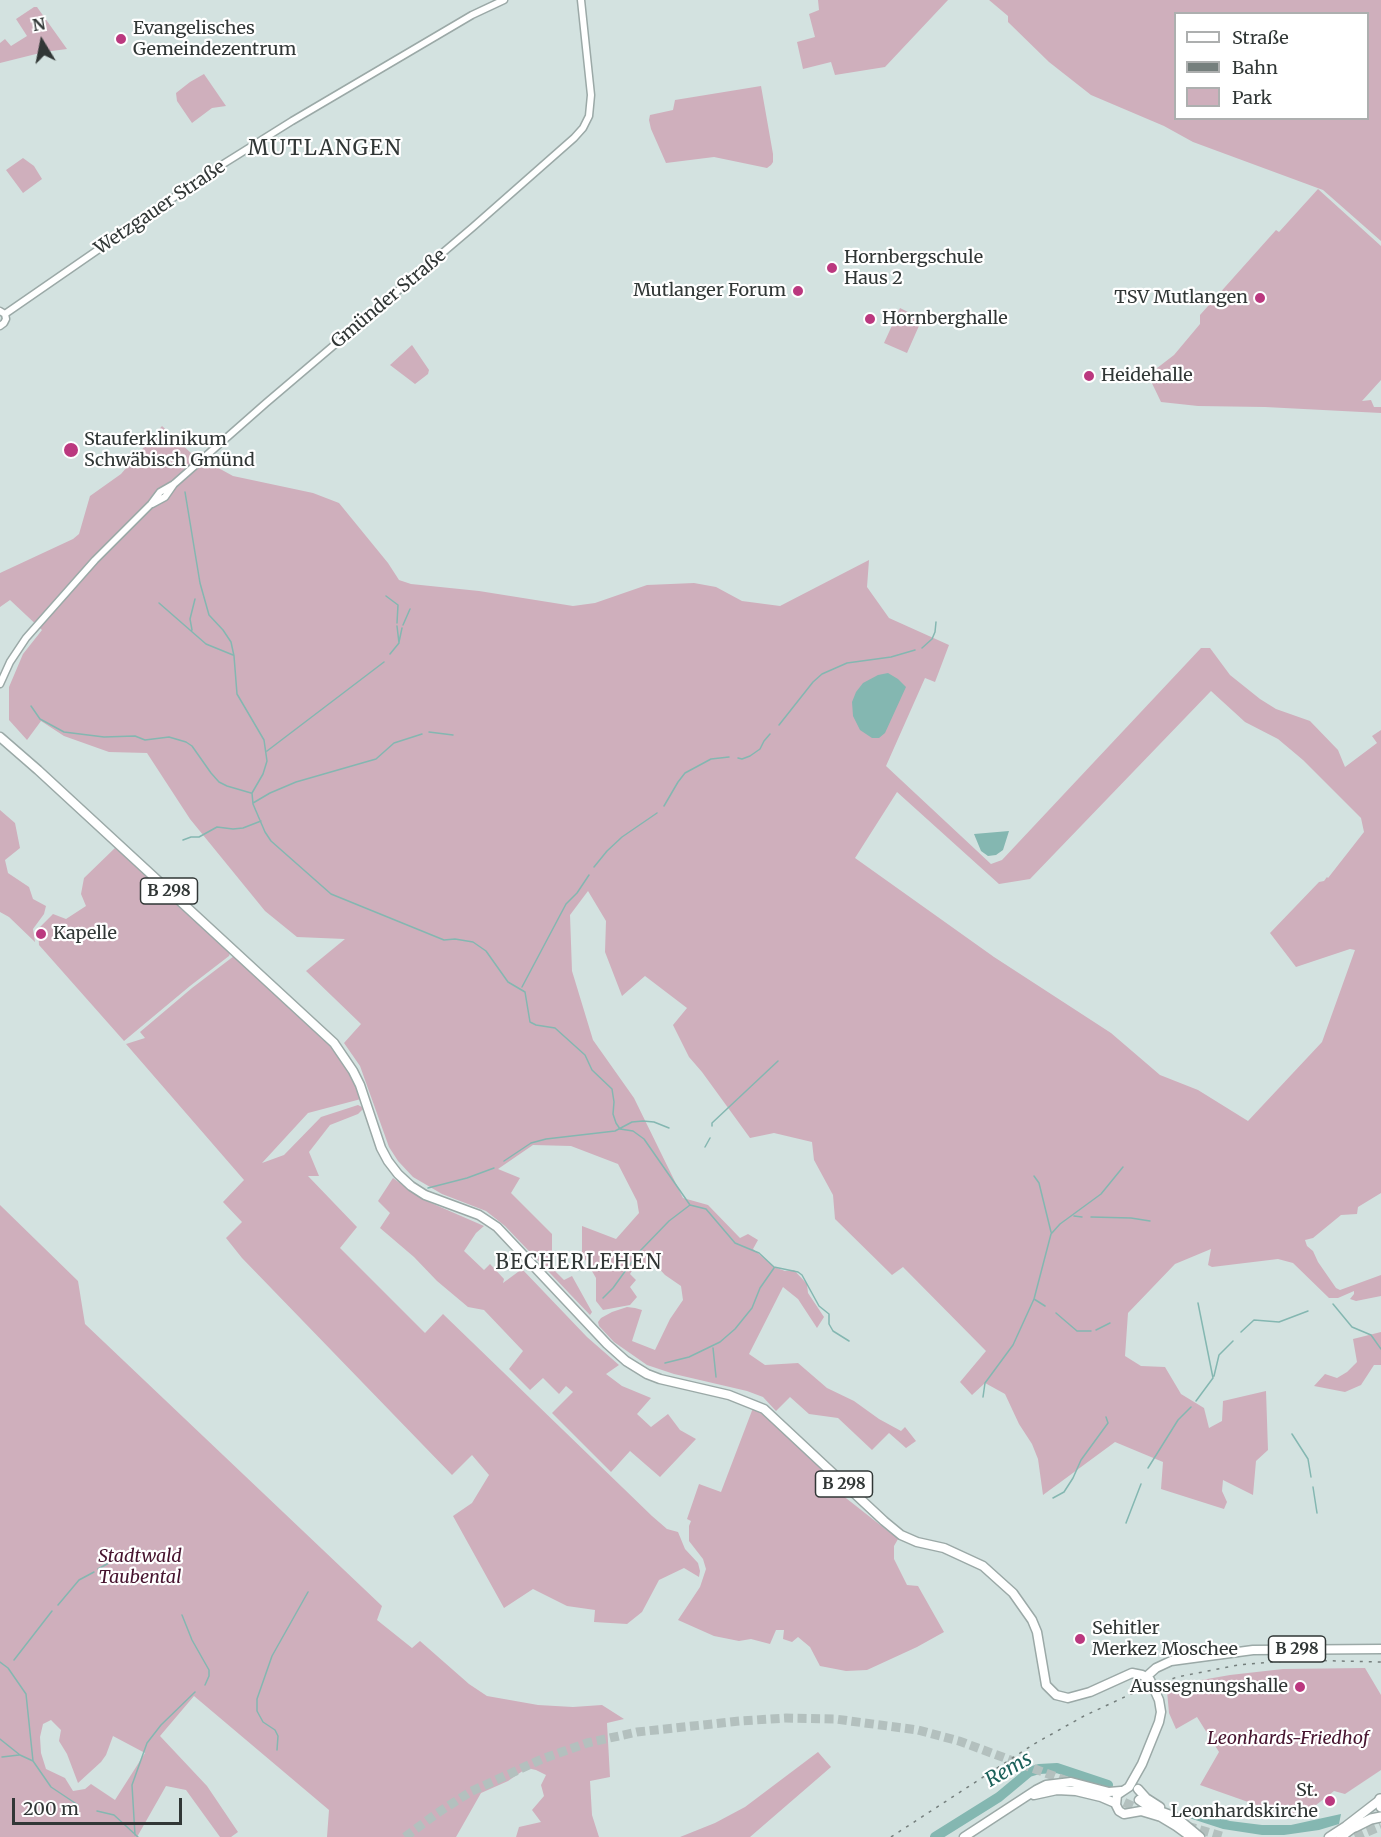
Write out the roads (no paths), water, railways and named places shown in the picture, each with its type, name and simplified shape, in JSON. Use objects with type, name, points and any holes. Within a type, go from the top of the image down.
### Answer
[{"type":"highway","points":[[1381,1799],[1381,1807]]},
{"type":"highway","points":[[1355,1827],[1381,1817]]},
{"type":"main road","name":"B 298","points":[[3,740],[334,1043],[361,1086],[381,1148],[398,1174],[425,1195],[479,1215],[497,1227],[607,1344],[636,1368],[660,1379],[729,1395],[764,1409],[884,1521],[901,1534],[917,1542],[944,1548],[983,1566],[1013,1593],[1032,1620],[1037,1632],[1046,1685],[1053,1693],[1068,1698],[1090,1692],[1132,1673],[1146,1677],[1156,1668],[1171,1661],[1253,1650],[1381,1649]]},
{"type":"main road","points":[[1146,1677],[1156,1690],[1161,1712],[1156,1731],[1142,1764],[1116,1797],[1115,1803],[1117,1809],[1122,1813],[1145,1812],[1161,1817],[1191,1837]]},
{"type":"main road","points":[[1134,1811],[1142,1764]]},
{"type":"main road","points":[[964,1837],[1025,1798],[1077,1783],[1109,1792],[1134,1792],[1171,1814],[1200,1837]]},
{"type":"main road","points":[[1057,1787],[1091,1794],[1115,1803]]},
{"type":"main road","points":[[1341,1837],[1355,1827],[1381,1799]]},
{"type":"main road","points":[[1329,1837],[1381,1799]]},
{"type":"street","name":"Wetzgauer Straße","points":[[0,326],[5,321],[2,312],[212,171],[283,126],[472,15],[504,0]]},
{"type":"street","name":"Gmünder Straße","points":[[0,684],[10,662],[26,638],[94,560],[151,504],[160,492],[174,484],[574,138],[589,116],[591,105],[581,0]]},
{"type":"street","points":[[0,729],[3,740]]},
{"type":"water","points":[[888,673],[906,687],[885,733],[879,738],[872,738],[860,730],[853,716],[852,702],[863,683],[878,675]]},
{"type":"water","points":[[1009,831],[1003,850],[996,855],[988,856],[981,851],[974,834]]},
{"type":"water","points":[[1186,1808],[1230,1821],[1262,1825],[1291,1825],[1341,1814],[1339,1824],[1319,1830],[1284,1835],[1262,1835],[1223,1829],[1183,1816]]},
{"type":"waterway","points":[[185,492],[200,583],[209,615],[231,642],[237,694],[264,740],[267,761],[263,774],[252,793],[253,804],[271,841],[331,894],[444,940],[473,942],[486,951],[508,982],[525,992],[530,1022],[555,1028],[585,1055],[592,1070],[612,1089],[613,1114],[620,1129],[633,1131],[644,1139],[690,1205],[706,1209],[735,1243],[759,1253],[774,1267],[802,1275],[819,1306],[829,1314],[829,1324],[833,1331],[849,1341]]},
{"type":"waterway","points":[[386,596],[398,605],[397,623]]},
{"type":"waterway","points":[[192,630],[190,619],[195,599]]},
{"type":"waterway","points":[[159,603],[206,644],[233,655]]},
{"type":"waterway","points":[[403,625],[410,609]]},
{"type":"waterway","points":[[922,648],[932,639],[936,622]]},
{"type":"waterway","points":[[390,654],[399,643],[397,626]]},
{"type":"waterway","points":[[399,642],[402,628]]},
{"type":"waterway","points":[[779,725],[822,674],[847,663],[891,657],[915,650]]},
{"type":"waterway","points":[[267,751],[384,662]]},
{"type":"waterway","points":[[31,706],[40,719],[64,732],[104,737],[135,736],[145,740],[169,737],[186,742],[192,746],[219,782],[251,793]]},
{"type":"waterway","points":[[429,732],[453,735]]},
{"type":"waterway","points":[[253,803],[296,782],[376,759],[394,743],[422,734]]},
{"type":"waterway","points":[[738,758],[750,756],[760,749],[770,734]]},
{"type":"waterway","points":[[664,806],[685,773],[711,759],[729,757]]},
{"type":"waterway","points":[[594,867],[622,837],[657,813]]},
{"type":"waterway","points":[[183,840],[199,837],[217,827],[243,828],[261,821]]},
{"type":"waterway","points":[[522,987],[566,904],[589,875]]},
{"type":"waterway","points":[[712,1126],[712,1123],[778,1061]]},
{"type":"waterway","points":[[504,1161],[531,1143],[546,1139],[615,1131],[632,1122],[643,1121],[654,1122],[669,1128]]},
{"type":"waterway","points":[[705,1147],[710,1138]]},
{"type":"waterway","points":[[983,1397],[985,1383],[1013,1345],[1034,1299],[1051,1234],[1060,1224],[1101,1194],[1123,1167]]},
{"type":"waterway","points":[[428,1188],[494,1168]]},
{"type":"waterway","points":[[1034,1176],[1039,1183],[1051,1232]]},
{"type":"waterway","points":[[603,1298],[639,1252],[669,1221],[690,1205]]},
{"type":"waterway","points":[[1074,1216],[1082,1217]]},
{"type":"waterway","points":[[1091,1217],[1150,1221]]},
{"type":"waterway","points":[[665,1363],[689,1357],[720,1342],[735,1329],[752,1308],[760,1288],[774,1268]]},
{"type":"waterway","points":[[1034,1299],[1045,1306]]},
{"type":"waterway","points":[[1196,1401],[1213,1378],[1198,1303]]},
{"type":"waterway","points":[[1333,1304],[1352,1327],[1371,1335],[1381,1349]]},
{"type":"waterway","points":[[1241,1332],[1254,1320],[1279,1322],[1308,1311]]},
{"type":"waterway","points":[[1056,1313],[1077,1331],[1091,1331]]},
{"type":"waterway","points":[[1096,1330],[1110,1323]]},
{"type":"waterway","points":[[1214,1376],[1219,1355],[1233,1341]]},
{"type":"waterway","points":[[713,1348],[716,1377]]},
{"type":"waterway","points":[[1148,1468],[1178,1420],[1191,1407]]},
{"type":"waterway","points":[[1053,1498],[1064,1492],[1081,1460],[1108,1423],[1106,1417]]},
{"type":"waterway","points":[[1292,1434],[1308,1459],[1311,1477]]},
{"type":"waterway","points":[[1126,1523],[1141,1484]]},
{"type":"waterway","points":[[1313,1487],[1317,1513]]},
{"type":"waterway","points":[[98,1569],[116,1559]]},
{"type":"waterway","points":[[58,1605],[79,1580],[94,1572]]},
{"type":"waterway","points":[[277,1750],[278,1736],[275,1730],[263,1722],[257,1711],[257,1699],[272,1656],[308,1592]]},
{"type":"waterway","points":[[14,1660],[52,1611]]},
{"type":"waterway","points":[[182,1615],[192,1640],[209,1670],[205,1685]]},
{"type":"waterway","points":[[0,1662],[8,1668],[26,1694],[33,1761],[51,1787],[78,1805]]},
{"type":"waterway","points":[[135,1835],[132,1785],[147,1743],[161,1725],[195,1692]]},
{"type":"waterway","points":[[0,1739],[20,1755],[33,1761]]},
{"type":"waterway","points":[[2,1757],[19,1755]]},
{"type":"waterway","name":"Rems","points":[[935,1837],[999,1797],[1029,1772],[1057,1768],[1108,1785]]},
{"type":"waterway","points":[[97,1811],[114,1815],[138,1837]]},
{"type":"tunnel","points":[[405,1837],[470,1792],[542,1759],[587,1743],[637,1732],[740,1721],[786,1718],[835,1719],[918,1730],[959,1741],[1070,1782]]},
{"type":"tunnel","points":[[1112,1797],[1146,1812]]},
{"type":"tunnel","points":[[1187,1826],[1225,1837]]},
{"type":"tunnel","points":[[1355,1837],[1381,1826]]},
{"type":"railway","points":[[891,1837],[1034,1744],[1084,1716],[1131,1694],[1177,1677],[1238,1665],[1298,1660],[1381,1662]]},
{"type":"place","name":"Evangelisches Gemeindezentrum","points":[[121,39]]},
{"type":"place","name":"Hornbergschule Haus 2","points":[[832,268]]},
{"type":"place","name":"Mutlanger Forum","points":[[798,291]]},
{"type":"place","name":"TSV Mutlangen","points":[[1260,298]]},
{"type":"place","name":"Hornberghalle","points":[[870,319]]},
{"type":"place","name":"Heidehalle","points":[[1089,376]]},
{"type":"place","name":"Stauferklinikum Schwäbisch Gmünd","points":[[71,450]]},
{"type":"place","name":"Kapelle","points":[[41,934]]},
{"type":"place","name":"Sehitler Merkez Moschee","points":[[1080,1639]]},
{"type":"place","name":"Aussegnungshalle","points":[[1300,1687]]},
{"type":"place","name":"St. Leonhardskirche","points":[[1330,1801]]},
{"type":"district","name":"MUTLANGEN","points":[[325,149]]},
{"type":"district","name":"BECHERLEHEN","points":[[579,1263]]},
{"type":"park label","name":"Stadtwald Taubental","points":[[140,1567]]},
{"type":"park label","name":"Leonhards-Friedhof","points":[[1288,1739]]}]
